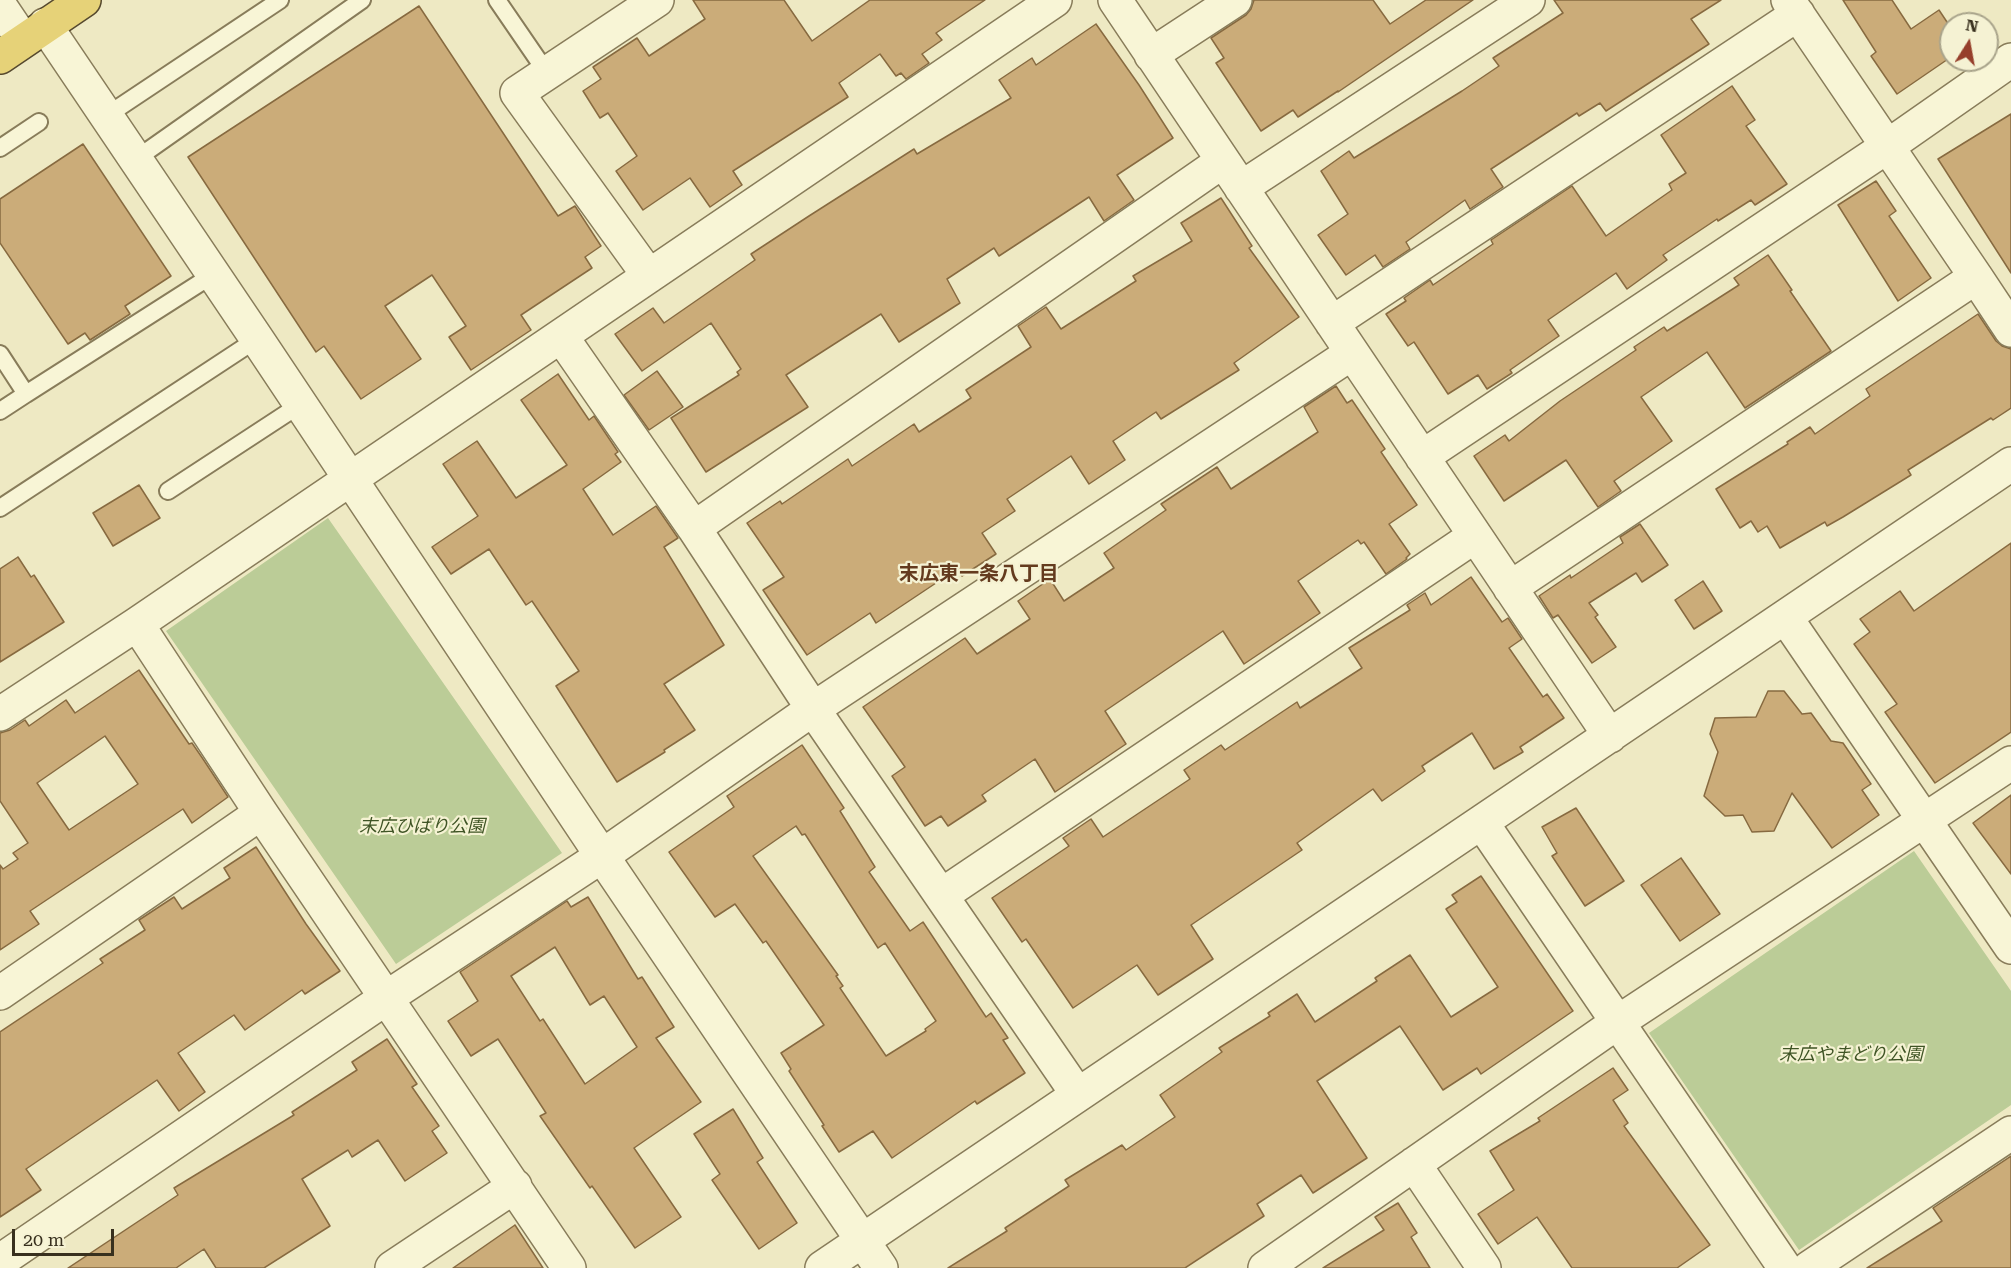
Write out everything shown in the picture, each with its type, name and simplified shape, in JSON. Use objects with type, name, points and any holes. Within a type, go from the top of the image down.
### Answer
[{"type":"highway","points":[[23,41],[84,0]]},
{"type":"street","points":[[649,276],[517,93],[657,0]]},
{"type":"street","points":[[0,714],[137,624],[1055,0]]},
{"type":"street","points":[[1114,0],[1610,736]]},
{"type":"street","points":[[1151,55],[1235,0]]},
{"type":"street","points":[[694,528],[1232,175],[1528,0]]},
{"type":"street","points":[[0,6],[23,41],[106,116],[881,1268]]},
{"type":"street","points":[[1332,323],[1793,7],[2011,330]]},
{"type":"street","points":[[1422,456],[1888,146],[2011,60]]},
{"type":"street","points":[[1510,588],[1976,277]]},
{"type":"street","points":[[561,336],[694,528],[813,709],[1078,1095]]},
{"type":"street","points":[[0,1261],[386,998],[602,856],[813,709],[1352,353]]},
{"type":"street","points":[[822,1268],[2011,464]]},
{"type":"street","points":[[942,895],[1475,536]]},
{"type":"street","points":[[1786,618],[2011,946]]},
{"type":"street","points":[[137,624],[261,813],[569,1268]]},
{"type":"street","points":[[1265,1268],[1618,1022],[2011,763]]},
{"type":"street","points":[[0,993],[261,813]]},
{"type":"street","points":[[1482,823],[1785,1268]]},
{"type":"street","points":[[1809,1268],[2011,1133]]},
{"type":"street","points":[[1414,1164],[1484,1268]]},
{"type":"street","points":[[392,1268],[514,1186]]},
{"type":"lane","points":[[106,116],[280,0]]},
{"type":"lane","points":[[136,159],[362,0]]},
{"type":"lane","points":[[497,0],[547,73]]},
{"type":"lane","points":[[0,148],[39,122]]},
{"type":"lane","points":[[0,411],[214,274]]},
{"type":"lane","points":[[0,508],[257,339]]},
{"type":"lane","points":[[0,354],[26,394]]},
{"type":"lane","points":[[168,491],[301,404]]},
{"type":"green space","name":"末広ひばり公園","points":[[328,518],[562,853],[396,964],[166,631]]},
{"type":"green space","name":"末広やまどり公園","points":[[1914,851],[2011,991],[2011,1105],[1799,1250],[1649,1033]]},
{"type":"building","points":[[693,0],[784,0],[812,41],[870,0],[985,0],[936,33],[942,40],[922,54],[929,63],[906,79],[901,73],[896,76],[880,54],[839,83],[848,97],[733,171],[742,185],[710,207],[690,178],[643,210],[616,171],[637,156],[608,113],[600,118],[583,91],[601,79],[593,67],[637,38],[649,56],[705,19]]},
{"type":"building","points":[[1254,0],[1373,0],[1390,24],[1426,0],[1473,0],[1298,117],[1293,110],[1261,131],[1216,63],[1224,58],[1211,38],[1246,15]]},
{"type":"building","points":[[1554,0],[1721,0],[1691,19],[1709,44],[1606,111],[1600,103],[1579,116],[1577,113],[1491,169],[1503,187],[1470,209],[1465,200],[1406,242],[1410,249],[1383,267],[1375,255],[1346,275],[1318,235],[1348,214],[1321,171],[1349,151],[1354,158],[1499,66],[1493,58],[1563,13]]},
{"type":"building","points":[[1843,0],[1892,0],[1911,29],[1939,10],[1940,12],[1939,65],[1897,94],[1871,56],[1876,52]]},
{"type":"building","points":[[419,6],[558,216],[575,206],[601,246],[585,257],[592,268],[521,315],[531,330],[471,370],[449,337],[466,326],[432,275],[385,306],[421,359],[361,399],[324,346],[316,352],[188,157]]},
{"type":"building","points":[[1096,24],[1173,138],[1117,175],[1134,200],[1104,221],[1089,197],[999,256],[994,248],[947,279],[960,303],[899,342],[881,314],[786,375],[808,407],[706,472],[671,418],[739,375],[737,372],[741,369],[711,323],[642,371],[615,334],[653,308],[664,323],[755,260],[751,254],[809,216],[914,149],[917,154],[1011,98],[999,80],[1032,58],[1036,65]]},
{"type":"building","points":[[1732,86],[1755,120],[1746,126],[1787,184],[1755,205],[1751,200],[1718,221],[1717,219],[1663,255],[1667,260],[1627,289],[1616,273],[1548,320],[1559,336],[1510,370],[1512,373],[1487,389],[1478,375],[1448,394],[1414,342],[1408,346],[1386,314],[1406,301],[1404,298],[1430,280],[1433,285],[1493,244],[1491,240],[1572,186],[1606,236],[1672,190],[1669,184],[1686,173],[1661,135]]},
{"type":"building","points":[[2011,114],[2011,273],[1938,159]]},
{"type":"building","points":[[83,144],[171,276],[125,306],[130,314],[90,340],[85,333],[68,344],[0,243],[0,199]]},
{"type":"building","points":[[1876,181],[1896,211],[1889,216],[1931,278],[1898,301],[1838,205]]},
{"type":"building","points":[[1221,198],[1252,246],[1249,248],[1299,317],[1234,363],[1239,370],[1161,419],[1156,412],[1113,441],[1125,460],[1089,484],[1071,456],[1007,499],[1015,511],[982,533],[996,554],[962,576],[957,569],[876,623],[870,613],[807,655],[763,590],[784,577],[747,523],[780,501],[782,504],[848,459],[852,466],[914,424],[919,432],[971,398],[966,390],[1031,347],[1018,326],[1046,307],[1061,329],[1136,281],[1133,276],[1192,241],[1181,223]]},
{"type":"building","points":[[1768,255],[1831,351],[1745,408],[1707,352],[1641,397],[1672,441],[1614,481],[1621,491],[1598,507],[1566,460],[1504,501],[1474,456],[1505,435],[1509,441],[1560,401],[1636,350],[1634,347],[1664,327],[1667,331],[1739,285],[1734,278]]},
{"type":"building","points":[[1978,314],[1996,341],[2011,349],[2011,408],[1908,470],[1911,475],[1843,517],[1827,526],[1825,522],[1780,548],[1767,526],[1758,532],[1751,521],[1740,528],[1716,489],[1788,444],[1787,442],[1810,427],[1815,434],[1870,396],[1866,389]]},
{"type":"building","points":[[657,371],[683,407],[649,430],[624,395]]},
{"type":"building","points":[[558,374],[589,420],[594,416],[618,452],[615,454],[621,462],[583,489],[613,535],[656,506],[678,538],[664,547],[724,645],[664,684],[695,730],[617,782],[556,686],[579,671],[532,601],[526,605],[489,549],[451,574],[432,547],[478,516],[443,464],[477,441],[516,498],[567,465],[521,400]]},
{"type":"building","points":[[1336,386],[1347,403],[1352,400],[1385,449],[1381,452],[1417,505],[1389,524],[1410,554],[1407,559],[1386,574],[1364,542],[1361,544],[1358,540],[1298,581],[1320,613],[1244,664],[1223,631],[1105,711],[1126,744],[1055,792],[1035,759],[982,795],[986,801],[948,826],[941,816],[925,826],[892,776],[905,767],[863,707],[965,638],[977,654],[1030,619],[1018,601],[1050,579],[1064,601],[1114,568],[1104,553],[1166,510],[1161,504],[1217,467],[1231,489],[1318,432],[1304,407]]},
{"type":"building","points":[[139,485],[160,518],[113,546],[93,513]]},
{"type":"building","points":[[1640,524],[1668,565],[1642,582],[1636,573],[1589,603],[1598,615],[1595,617],[1616,647],[1592,663],[1558,615],[1553,618],[1539,596],[1570,575],[1571,578],[1623,543],[1620,537]]},
{"type":"building","points":[[2011,543],[2011,732],[1935,783],[1885,712],[1897,704],[1854,644],[1870,632],[1860,619],[1900,591],[1914,611]]},
{"type":"building","points":[[18,557],[31,577],[34,575],[64,622],[0,662],[0,569]]},
{"type":"building","points":[[1471,577],[1502,622],[1508,618],[1522,639],[1509,648],[1543,697],[1547,694],[1564,718],[1520,747],[1523,752],[1494,769],[1472,733],[1422,766],[1425,771],[1382,801],[1373,789],[1297,843],[1302,850],[1191,925],[1213,959],[1158,995],[1137,965],[1073,1008],[1026,939],[1022,942],[992,898],[1069,846],[1063,838],[1091,819],[1103,837],[1190,779],[1184,770],[1221,745],[1225,750],[1297,702],[1300,708],[1362,668],[1349,648],[1410,610],[1407,605],[1425,593],[1431,605]]},
{"type":"building","points":[[1703,581],[1722,611],[1694,629],[1675,600]]},
{"type":"building","points":[[139,670],[228,797],[192,823],[183,809],[30,911],[39,924],[0,950],[0,865],[3,869],[18,859],[13,853],[28,843],[0,801],[0,733],[10,730],[25,720],[29,726],[66,700],[75,713]],"holes":[[[105,736],[138,784],[69,830],[37,783]]]},
{"type":"building","points":[[1768,691],[1784,691],[1802,714],[1811,713],[1831,741],[1843,743],[1871,784],[1862,790],[1879,815],[1832,848],[1792,793],[1774,831],[1752,832],[1743,815],[1725,816],[1704,796],[1718,752],[1710,734],[1715,718],[1756,717]]},
{"type":"building","points":[[802,745],[844,808],[840,811],[875,867],[869,872],[910,931],[923,922],[986,1017],[991,1013],[1008,1038],[1003,1040],[1025,1073],[977,1104],[975,1101],[892,1158],[873,1131],[839,1152],[789,1071],[791,1069],[781,1053],[824,1025],[766,941],[763,943],[735,904],[715,917],[669,852],[734,807],[727,796]],"holes":[[[796,826],[802,835],[805,834],[878,948],[885,943],[936,1021],[925,1029],[926,1031],[886,1056],[840,988],[843,986],[836,976],[838,975],[753,856]]]},
{"type":"building","points":[[2011,795],[2011,874],[1973,823]]},
{"type":"building","points":[[1576,808],[1624,881],[1585,906],[1552,856],[1557,853],[1542,827]]},
{"type":"building","points":[[256,847],[340,971],[305,994],[302,990],[245,1030],[234,1015],[178,1053],[205,1092],[179,1111],[157,1080],[26,1169],[41,1190],[0,1217],[0,1032],[103,963],[100,959],[145,930],[139,920],[174,897],[182,909],[230,878],[224,868]]},
{"type":"building","points":[[1681,858],[1720,914],[1680,941],[1641,885]]},
{"type":"building","points":[[1481,876],[1573,1011],[1481,1074],[1477,1068],[1443,1090],[1400,1026],[1317,1081],[1367,1158],[1313,1193],[1301,1175],[1257,1204],[1264,1216],[1185,1268],[948,1268],[1007,1231],[1005,1228],[1069,1186],[1065,1180],[1122,1145],[1126,1150],[1175,1117],[1160,1095],[1222,1052],[1219,1048],[1270,1016],[1268,1013],[1297,994],[1315,1022],[1377,981],[1375,978],[1410,955],[1451,1017],[1498,987],[1446,909],[1457,902],[1452,895]]},
{"type":"building","points":[[588,897],[638,979],[642,977],[674,1027],[656,1038],[701,1102],[634,1148],[681,1217],[635,1248],[540,1116],[546,1113],[498,1039],[471,1056],[448,1021],[478,1001],[460,972],[567,901],[571,907]],"holes":[[[555,947],[590,1005],[604,996],[637,1047],[585,1084],[543,1019],[540,1021],[511,976]]]},
{"type":"building","points":[[387,1039],[417,1084],[412,1087],[439,1126],[432,1131],[447,1153],[405,1181],[378,1140],[352,1157],[348,1150],[302,1179],[330,1226],[264,1268],[216,1268],[204,1249],[176,1268],[68,1268],[178,1195],[174,1188],[294,1115],[292,1112],[357,1070],[352,1062]]},
{"type":"building","points":[[1613,1068],[1628,1090],[1613,1100],[1628,1123],[1624,1126],[1710,1245],[1677,1268],[1572,1268],[1537,1217],[1498,1244],[1478,1214],[1514,1190],[1490,1151],[1540,1121],[1538,1118]]},
{"type":"building","points":[[733,1109],[763,1158],[757,1162],[797,1223],[759,1249],[712,1180],[720,1174],[694,1134]]},
{"type":"building","points":[[2011,1156],[2011,1268],[1867,1268],[1942,1221],[1933,1208]]},
{"type":"building","points":[[1398,1203],[1417,1233],[1411,1237],[1430,1268],[1323,1268],[1384,1230],[1375,1217]]},
{"type":"building","points":[[515,1225],[543,1268],[453,1268]]},
{"type":"district","name":"末広東一条八丁目","points":[[979,574]]}]
